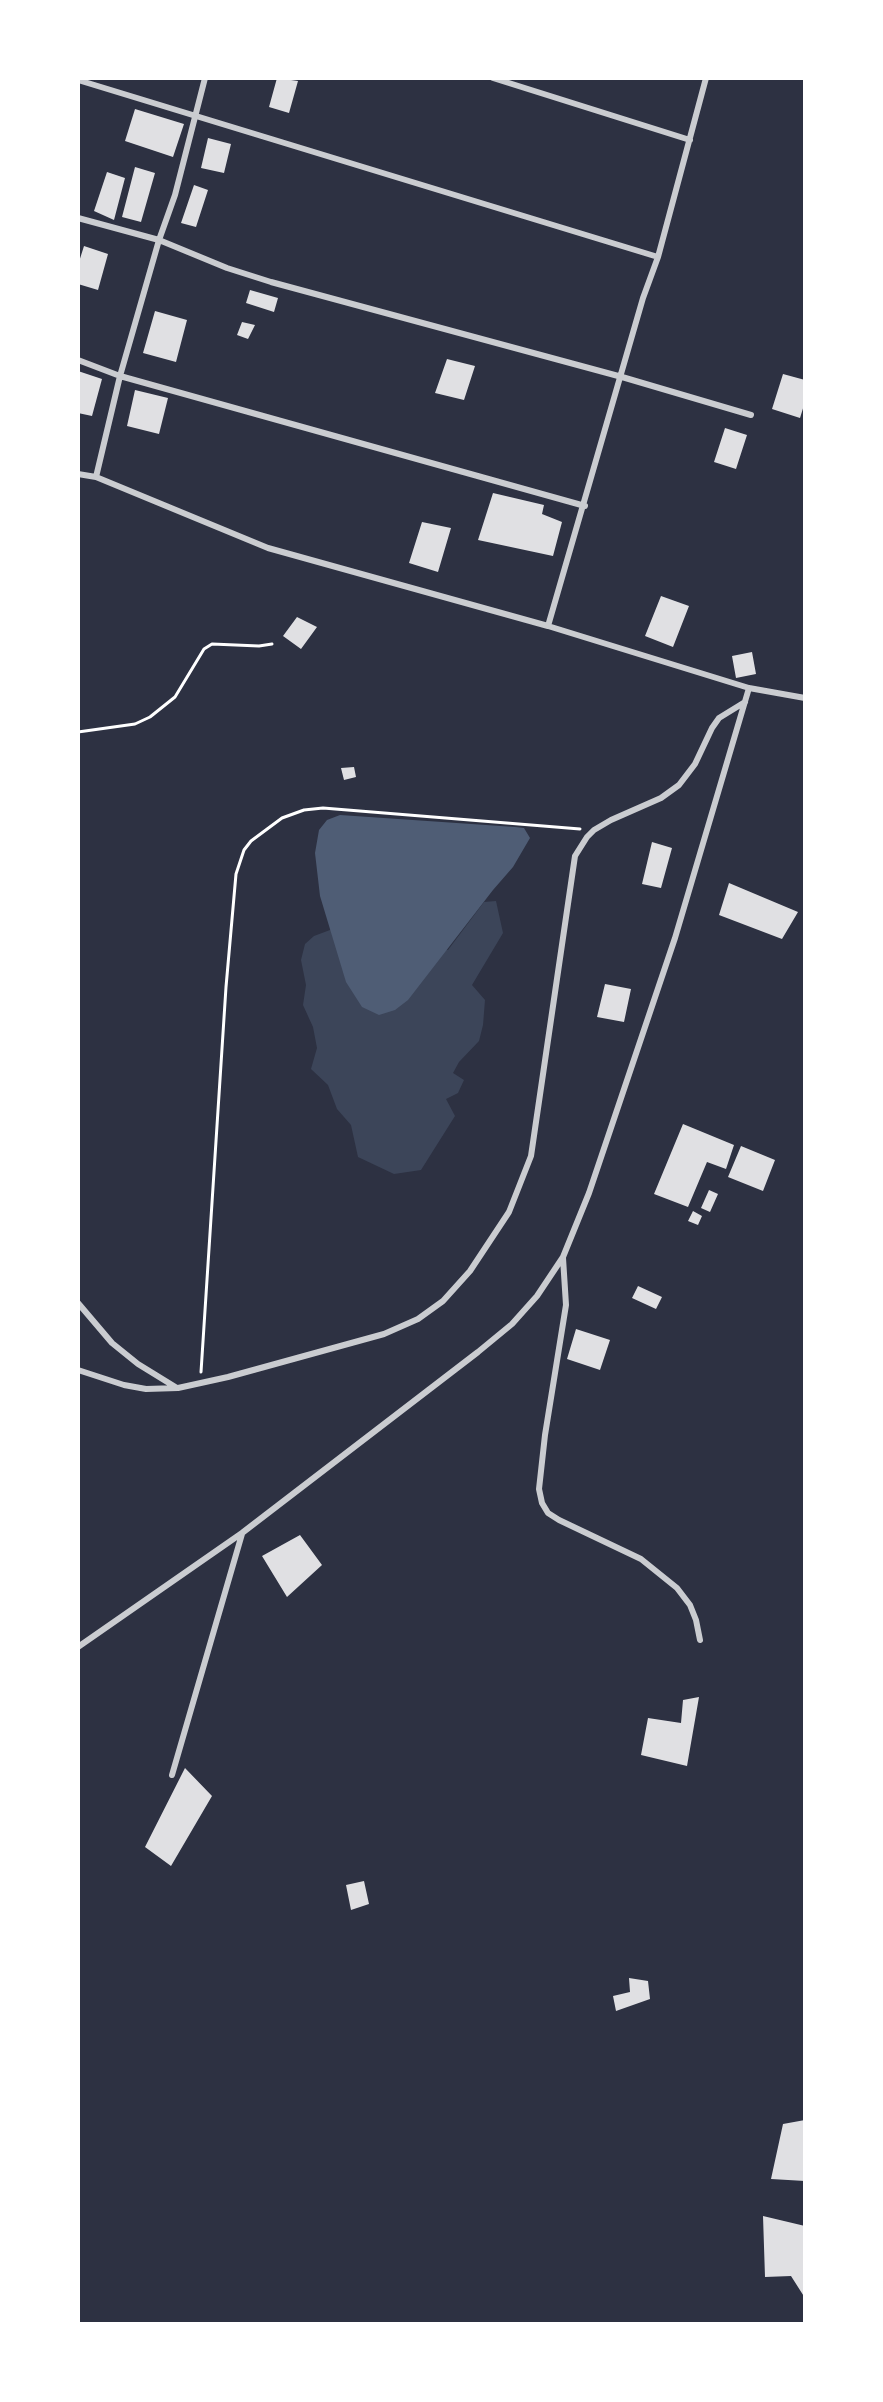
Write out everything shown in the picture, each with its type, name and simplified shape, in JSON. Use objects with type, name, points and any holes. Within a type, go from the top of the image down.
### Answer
[{"type":"street","points":[[96,477],[120,376],[159,240],[175,195],[205,78]]},
{"type":"street","points":[[493,78],[690,140]]},
{"type":"street","points":[[548,626],[658,257],[706,78]]},
{"type":"street","points":[[78,80],[658,257]]},
{"type":"street","points":[[78,218],[159,240],[227,268],[271,282],[622,377],[751,416]]},
{"type":"street","points":[[78,360],[120,376],[585,506]]},
{"type":"street","points":[[78,474],[96,477],[268,548],[548,626],[749,688],[805,698]]},
{"type":"street","points":[[78,1647],[242,1533],[512,1324],[537,1296],[563,1257],[589,1193],[675,938],[749,688]]},
{"type":"street","points":[[78,1370],[124,1385],[146,1389],[178,1388],[201,1384],[384,1334],[426,1313],[443,1301],[470,1271],[509,1212],[531,1156],[556,996],[568,889],[575,856],[594,830],[611,820],[662,798],[679,785],[695,764],[719,718],[745,701]]},
{"type":"street","points":[[563,1257],[566,1305],[545,1435],[539,1489],[542,1503],[548,1513],[559,1520],[641,1559],[677,1588],[693,1612],[700,1640]]},
{"type":"street","points":[[78,1303],[112,1343],[138,1364],[178,1388]]},
{"type":"street","points":[[172,1775],[242,1533]]},
{"type":"path","points":[[78,732],[135,724],[150,717],[175,697],[204,649],[212,645],[272,644]]},
{"type":"path","points":[[201,1384],[236,874],[244,850],[250,841],[282,818],[304,810],[323,808],[594,830]]},
{"type":"shaded area","points":[[340,815],[524,828],[530,838],[513,867],[408,1000],[395,1010],[379,1015],[362,1007],[346,982],[320,896],[315,853],[319,830],[327,820]]},
{"type":"shaded area","points":[[496,901],[503,933],[472,985],[485,1000],[483,1025],[479,1041],[459,1062],[453,1073],[464,1080],[458,1093],[446,1099],[455,1116],[421,1170],[394,1174],[358,1157],[351,1125],[337,1109],[328,1085],[311,1069],[317,1048],[313,1027],[303,1005],[306,985],[301,960],[305,944],[314,936],[330,930],[342,921],[448,950],[484,902]]},
{"type":"building","points":[[277,78],[298,81],[289,113],[269,107]]},
{"type":"building","points":[[135,109],[184,124],[173,157],[125,141]]},
{"type":"building","points":[[208,138],[231,144],[224,173],[201,168]]},
{"type":"building","points":[[135,167],[155,173],[141,222],[122,217]]},
{"type":"building","points":[[107,172],[125,178],[114,220],[94,211]]},
{"type":"building","points":[[194,185],[208,190],[196,227],[181,223]]},
{"type":"building","points":[[84,246],[108,254],[98,290],[78,284],[78,265]]},
{"type":"building","points":[[250,290],[278,298],[274,312],[246,303]]},
{"type":"building","points":[[155,311],[187,320],[176,362],[143,353]]},
{"type":"building","points":[[242,322],[255,325],[248,339],[237,335]]},
{"type":"building","points":[[447,359],[475,366],[464,400],[435,393]]},
{"type":"building","points":[[78,371],[102,379],[92,416],[78,413]]},
{"type":"building","points":[[783,374],[805,380],[805,402],[800,418],[772,409]]},
{"type":"building","points":[[135,390],[168,398],[159,434],[127,426]]},
{"type":"building","points":[[725,428],[747,435],[736,469],[714,462]]},
{"type":"building","points":[[493,493],[544,505],[542,514],[562,522],[553,556],[478,540]]},
{"type":"building","points":[[422,522],[451,528],[438,572],[409,563]]},
{"type":"building","points":[[661,596],[689,606],[673,647],[645,636]]},
{"type":"building","points":[[297,617],[317,627],[301,649],[283,636]]},
{"type":"building","points":[[752,652],[756,674],[736,678],[732,656]]},
{"type":"building","points":[[354,767],[356,777],[344,780],[341,768]]},
{"type":"building","points":[[652,842],[672,848],[661,888],[642,884]]},
{"type":"building","points":[[729,883],[798,912],[782,939],[719,915]]},
{"type":"building","points":[[605,984],[631,989],[624,1022],[597,1017]]},
{"type":"building","points":[[683,1124],[734,1145],[726,1169],[707,1162],[688,1207],[654,1194]]},
{"type":"building","points":[[741,1146],[775,1160],[763,1191],[728,1177]]},
{"type":"building","points":[[709,1190],[718,1194],[710,1212],[701,1208]]},
{"type":"building","points":[[693,1211],[702,1216],[698,1225],[688,1221]]},
{"type":"building","points":[[638,1286],[662,1297],[656,1309],[632,1298]]},
{"type":"building","points":[[576,1329],[610,1340],[600,1370],[567,1359]]},
{"type":"building","points":[[300,1535],[322,1565],[287,1597],[262,1556]]},
{"type":"building","points":[[699,1697],[687,1766],[641,1755],[648,1718],[681,1723],[683,1700]]},
{"type":"building","points":[[185,1768],[212,1796],[171,1866],[145,1847]]},
{"type":"building","points":[[364,1881],[369,1904],[351,1910],[346,1885]]},
{"type":"building","points":[[629,1978],[648,1981],[650,1999],[616,2011],[613,1996],[630,1992]]},
{"type":"building","points":[[805,2120],[805,2181],[771,2179],[783,2124]]},
{"type":"building","points":[[763,2216],[805,2226],[805,2298],[791,2276],[765,2277]]}]
